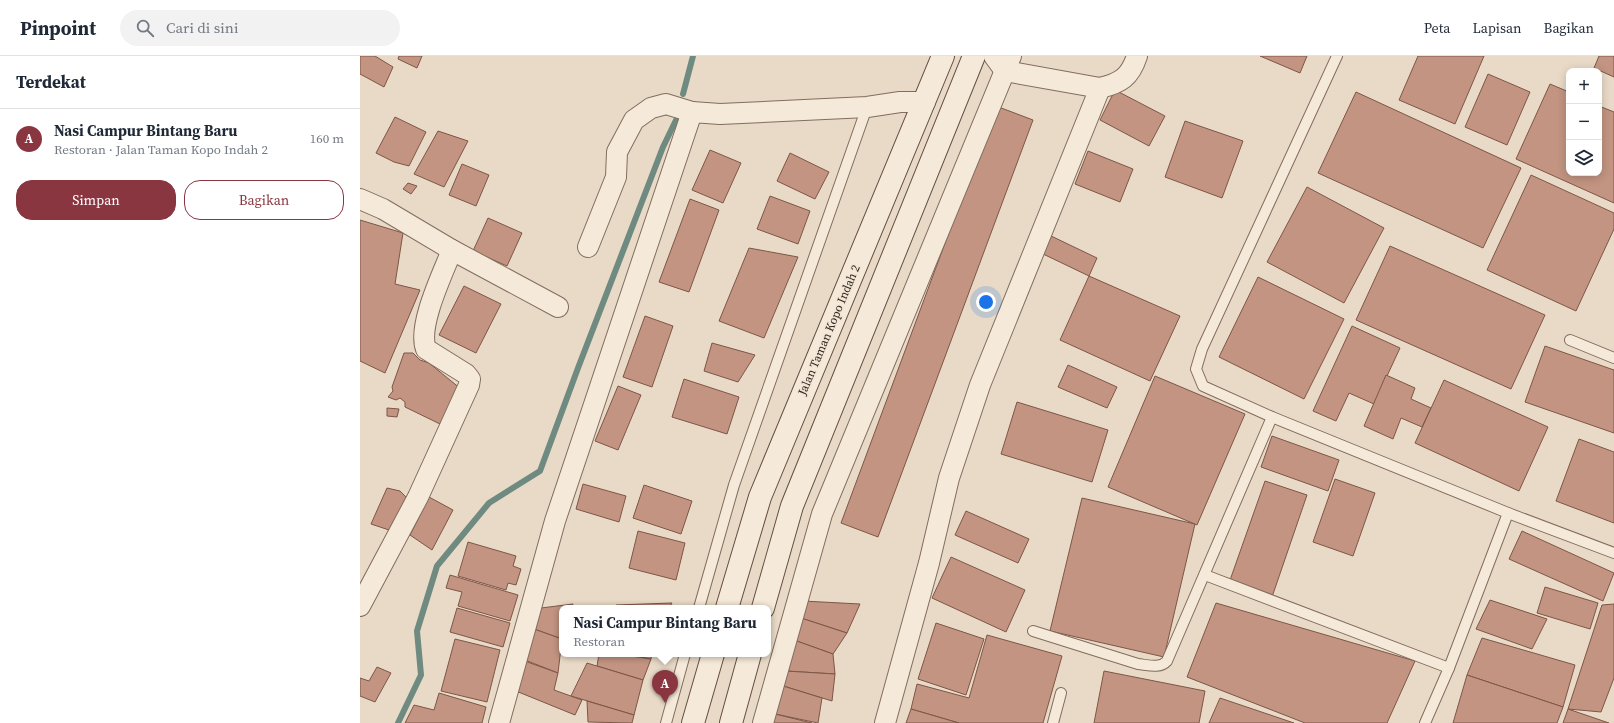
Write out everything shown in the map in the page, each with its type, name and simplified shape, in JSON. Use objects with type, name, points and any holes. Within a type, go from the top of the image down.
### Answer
[{"type":"main road","name":"Jalan Taman Kopo Indah 2","points":[[728,605],[760,497],[943,56]]},
{"type":"main road","points":[[764,605],[792,506],[974,56]]},
{"type":"main road","points":[[868,235],[898,242]]},
{"type":"main road","points":[[693,723],[712,657]]},
{"type":"main road","points":[[731,723],[749,657]]},
{"type":"street","points":[[763,723],[822,514],[1004,61],[1100,88],[1115,84],[1126,77],[1137,56]]},
{"type":"street","points":[[886,723],[929,563],[949,478],[978,392],[1100,88]]},
{"type":"street","points":[[588,247],[616,177],[617,152],[634,120],[651,108],[666,104],[692,112],[720,114],[867,107],[900,102],[925,102]]},
{"type":"street","points":[[499,723],[555,521],[692,112]]},
{"type":"street","points":[[360,199],[383,209],[452,250],[558,307]]},
{"type":"street","points":[[360,606],[418,497],[469,385],[470,379],[466,374],[426,348],[423,341],[424,325],[452,250]]},
{"type":"lane","points":[[1337,56],[1198,358],[1196,369],[1203,386],[1272,417],[1508,513],[1614,553]]},
{"type":"lane","points":[[700,605],[734,485],[867,107]]},
{"type":"lane","points":[[1570,340],[1614,358]]},
{"type":"lane","points":[[1033,631],[1138,664],[1152,666],[1164,664],[1168,661],[1272,417]]},
{"type":"lane","points":[[1425,723],[1449,668],[1508,513]]},
{"type":"lane","points":[[1205,575],[1449,668]]},
{"type":"lane","points":[[666,723],[684,657]]},
{"type":"lane","points":[[1053,723],[1061,692]]},
{"type":"building","points":[[360,56],[375,56],[393,67],[384,87],[360,74]]},
{"type":"building","points":[[399,56],[422,56],[417,68],[398,59]]},
{"type":"building","points":[[1260,56],[1307,56],[1300,73]]},
{"type":"building","points":[[1418,56],[1484,56],[1455,124],[1399,100]]},
{"type":"building","points":[[1599,56],[1614,56],[1614,77],[1602,72],[1602,68],[1594,68]]},
{"type":"building","points":[[1488,74],[1530,92],[1507,145],[1465,127]]},
{"type":"building","points":[[1550,84],[1566,91],[1566,176],[1602,176],[1602,107],[1614,112],[1614,203],[1516,159]]},
{"type":"building","points":[[1115,90],[1165,116],[1149,146],[1100,120]]},
{"type":"building","points":[[1356,92],[1521,168],[1483,248],[1318,173]]},
{"type":"building","points":[[996,106],[1033,120],[878,537],[841,523]]},
{"type":"building","points":[[395,117],[426,132],[409,166],[394,162],[376,153]]},
{"type":"building","points":[[1185,121],[1243,141],[1222,198],[1165,177]]},
{"type":"building","points":[[438,131],[468,141],[444,187],[414,174]]},
{"type":"building","points":[[710,150],[741,163],[723,203],[692,190]]},
{"type":"building","points":[[1088,151],[1133,169],[1120,202],[1075,184]]},
{"type":"building","points":[[790,153],[829,172],[815,199],[777,181]]},
{"type":"building","points":[[462,164],[489,175],[476,206],[449,195]]},
{"type":"building","points":[[1531,175],[1614,213],[1614,229],[1576,311],[1487,270]]},
{"type":"building","points":[[408,183],[417,186],[411,194],[403,189]]},
{"type":"building","points":[[1307,187],[1384,228],[1344,303],[1267,262]]},
{"type":"building","points":[[770,196],[810,211],[798,244],[757,229]]},
{"type":"building","points":[[690,199],[719,210],[689,292],[659,282]]},
{"type":"building","points":[[488,218],[522,233],[507,266],[473,251]]},
{"type":"building","points":[[360,220],[403,233],[395,284],[420,290],[385,373],[360,361]]},
{"type":"building","points":[[1049,235],[1097,258],[1089,276],[1041,253]]},
{"type":"building","points":[[1390,246],[1545,315],[1511,389],[1356,320]]},
{"type":"building","points":[[749,248],[798,257],[764,338],[719,321]]},
{"type":"building","points":[[1089,276],[1180,316],[1150,381],[1060,340]]},
{"type":"building","points":[[1258,277],[1344,319],[1304,399],[1219,357]]},
{"type":"building","points":[[464,286],[501,304],[476,353],[439,335]]},
{"type":"building","points":[[645,316],[673,326],[652,387],[623,377]]},
{"type":"building","points":[[1352,326],[1400,348],[1374,404],[1349,393],[1336,421],[1313,411]]},
{"type":"building","points":[[712,343],[755,355],[738,382],[704,371]]},
{"type":"building","points":[[1545,346],[1614,370],[1614,433],[1525,402]]},
{"type":"building","points":[[404,353],[413,353],[420,360],[429,363],[461,389],[445,418],[440,424],[405,407],[405,402],[400,398],[396,400],[388,397],[393,391],[392,387]]},
{"type":"building","points":[[1068,365],[1117,387],[1107,408],[1058,387]]},
{"type":"building","points":[[1386,375],[1415,388],[1411,399],[1431,408],[1422,427],[1401,418],[1393,439],[1364,426]]},
{"type":"building","points":[[1155,376],[1245,414],[1197,525],[1108,487]]},
{"type":"building","points":[[684,379],[739,397],[727,434],[672,417]]},
{"type":"building","points":[[1444,380],[1548,427],[1519,491],[1415,443]]},
{"type":"building","points":[[618,386],[641,395],[618,450],[595,441]]},
{"type":"building","points":[[1017,402],[1108,430],[1092,482],[1001,454]]},
{"type":"building","points":[[387,408],[399,409],[397,417],[387,416]]},
{"type":"building","points":[[1272,436],[1339,460],[1328,491],[1261,467]]},
{"type":"building","points":[[1579,439],[1614,452],[1614,523],[1556,501]]},
{"type":"building","points":[[1335,479],[1375,493],[1353,556],[1313,542]]},
{"type":"building","points":[[1265,481],[1307,495],[1272,597],[1229,583]]},
{"type":"building","points":[[583,484],[626,496],[619,522],[576,509]]},
{"type":"building","points":[[644,485],[692,501],[681,534],[633,518]]},
{"type":"building","points":[[387,488],[400,491],[408,499],[389,530],[371,524]]},
{"type":"building","points":[[429,497],[453,510],[432,550],[410,535]]},
{"type":"building","points":[[1082,498],[1195,524],[1164,657],[1050,631]]},
{"type":"building","points":[[966,511],[1029,539],[1018,563],[955,535]]},
{"type":"building","points":[[638,531],[685,543],[676,580],[629,568]]},
{"type":"building","points":[[1522,531],[1614,573],[1603,601],[1509,559]]},
{"type":"building","points":[[468,542],[516,556],[513,566],[521,569],[516,585],[508,583],[506,590],[458,576]]},
{"type":"building","points":[[951,557],[1025,590],[1006,632],[932,598]]},
{"type":"building","points":[[450,575],[518,595],[510,621],[458,606],[462,592],[446,588]]},
{"type":"building","points":[[1545,587],[1598,603],[1590,629],[1537,613]]},
{"type":"building","points":[[1490,600],[1547,619],[1532,649],[1476,629]]},
{"type":"building","points":[[803,601],[860,604],[847,633],[801,618]]},
{"type":"building","points":[[672,603],[671,605],[616,605]]},
{"type":"building","points":[[1216,603],[1415,661],[1387,723],[1305,723],[1187,677]]},
{"type":"building","points":[[1614,604],[1614,678],[1601,712],[1568,709],[1602,605]]},
{"type":"building","points":[[559,606],[559,638],[534,629],[541,608]]},
{"type":"building","points":[[457,608],[510,623],[503,647],[450,632]]},
{"type":"building","points":[[801,618],[847,633],[833,654],[794,640]]},
{"type":"building","points":[[936,623],[984,639],[966,695],[918,679]]},
{"type":"building","points":[[534,629],[559,638],[560,657],[558,673],[525,660]]},
{"type":"building","points":[[987,635],[1062,656],[1043,723],[959,723],[911,709],[917,684],[969,698]]},
{"type":"building","points":[[1482,638],[1575,665],[1563,707],[1467,675]]},
{"type":"building","points":[[455,639],[500,650],[487,702],[441,691]]},
{"type":"building","points":[[794,640],[833,654],[835,674],[786,671]]},
{"type":"building","points":[[598,657],[638,657],[651,659],[643,680],[597,666]]},
{"type":"building","points":[[519,659],[558,673],[554,690],[582,700],[575,715],[511,689]]},
{"type":"building","points":[[587,663],[643,680],[634,715],[571,696]]},
{"type":"building","points":[[377,667],[391,673],[375,702],[360,696],[360,678],[369,681]]},
{"type":"building","points":[[786,671],[835,674],[832,701],[780,685]]},
{"type":"building","points":[[1104,671],[1205,691],[1199,723],[1094,723]]},
{"type":"building","points":[[1467,675],[1563,707],[1557,723],[1453,723]]},
{"type":"building","points":[[780,685],[822,698],[818,723],[775,714]]},
{"type":"building","points":[[439,693],[486,707],[482,723],[405,723],[414,705],[434,710]]},
{"type":"building","points":[[1220,698],[1294,723],[1209,723]]},
{"type":"building","points":[[587,701],[634,715],[632,723],[588,722]]},
{"type":"building","points":[[911,709],[959,723],[906,723]]},
{"type":"building","points":[[1568,709],[1609,723],[1563,723]]},
{"type":"building","points":[[775,714],[812,723],[769,723]]},
{"type":"waterway","points":[[683,94],[693,56]]},
{"type":"waterway","points":[[398,723],[421,675],[417,631],[437,566],[489,503],[540,471],[663,147],[679,114]]},
{"type":"place","name":"Nasi Campur Bintang Baru","points":[[665,703]]}]
